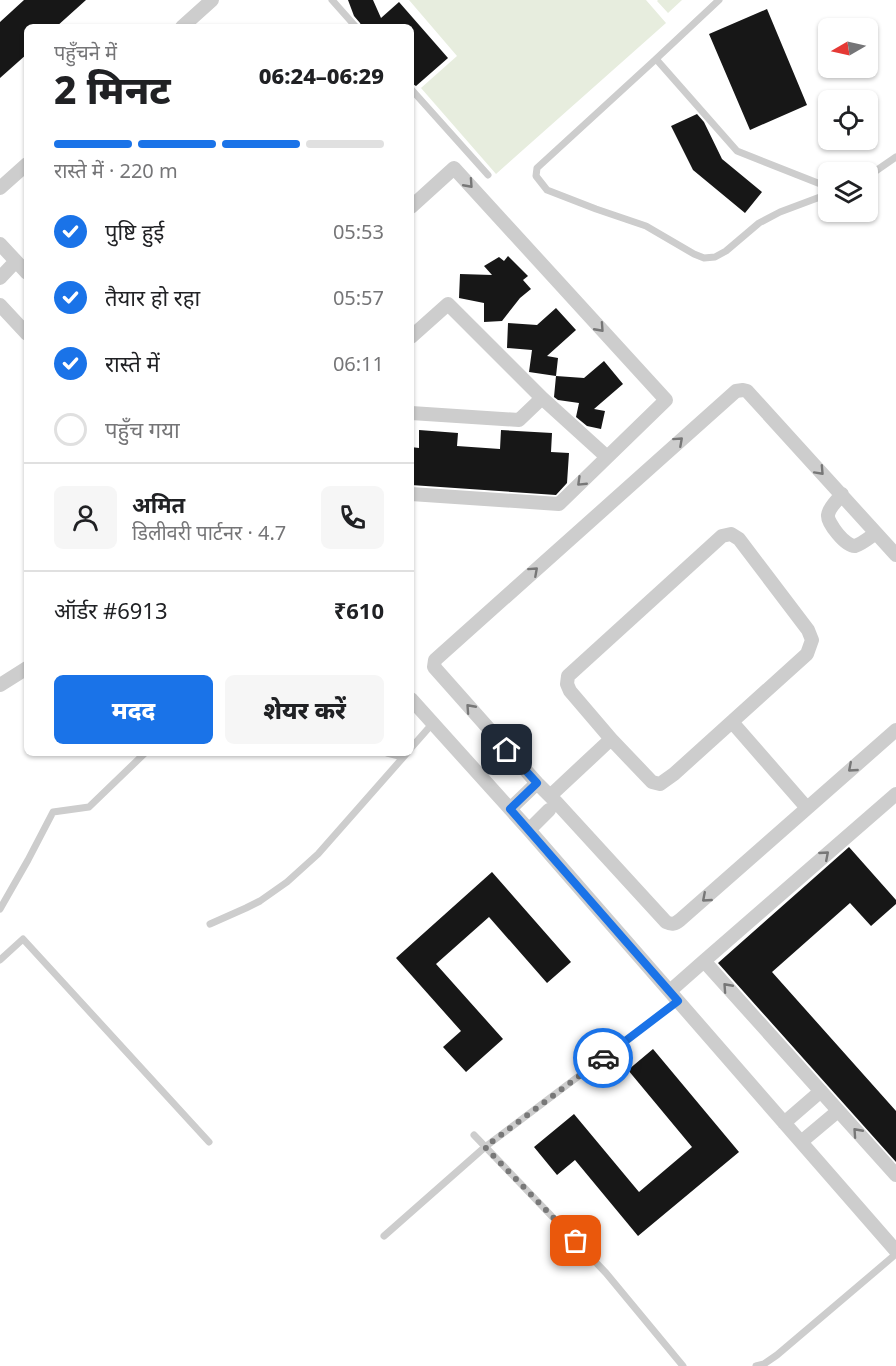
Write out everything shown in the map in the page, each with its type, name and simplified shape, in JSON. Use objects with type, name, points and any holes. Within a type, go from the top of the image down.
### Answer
[{"type":"street","points":[[185,24],[212,0]]},
{"type":"street","points":[[0,188],[24,167]]},
{"type":"street","points":[[414,204],[454,168],[666,400],[559,504],[414,494]]},
{"type":"street","points":[[0,244],[24,270]]},
{"type":"street","points":[[0,278],[16,261]]},
{"type":"street","points":[[414,334],[448,304],[542,398],[607,457]]},
{"type":"street","points":[[0,305],[24,331]]},
{"type":"street","points":[[896,555],[747,391],[736,390],[435,660],[434,667],[552,803],[670,924],[680,920],[896,730]]},
{"type":"street","points":[[414,413],[519,420],[542,398]]},
{"type":"street","points":[[842,494],[830,510],[828,517],[843,539],[851,545],[856,545],[876,533]]},
{"type":"street","points":[[731,534],[739,538],[808,630],[812,640],[807,654],[660,784],[652,782],[611,739],[570,691],[567,684],[568,676],[722,536],[731,534]]},
{"type":"street","points":[[0,685],[24,670]]},
{"type":"street","points":[[414,702],[529,830],[896,1253]]},
{"type":"street","points":[[732,722],[807,808]]},
{"type":"street","points":[[529,830],[611,739]]},
{"type":"street","points":[[510,809],[537,783]]},
{"type":"street","points":[[674,996],[704,961],[896,794]]},
{"type":"street","points":[[704,961],[896,1175]]},
{"type":"street","points":[[784,1123],[821,1091]]},
{"type":"street","points":[[801,1142],[838,1111]]},
{"type":"lane","points":[[332,0],[353,24]]},
{"type":"lane","points":[[719,0],[537,168],[536,176],[547,190],[646,226],[704,258],[715,257],[726,251],[759,223],[780,212],[818,198]]},
{"type":"lane","points":[[656,59],[737,150],[818,183]]},
{"type":"lane","points":[[414,91],[488,176]]},
{"type":"lane","points":[[878,169],[896,157]]},
{"type":"lane","points":[[414,745],[433,723]]},
{"type":"lane","points":[[0,909],[53,812],[89,807],[142,756]]},
{"type":"lane","points":[[210,924],[246,908],[287,882],[318,854],[404,756]]},
{"type":"lane","points":[[0,960],[23,939],[209,1142]]},
{"type":"lane","points":[[384,1236],[485,1147],[674,996]]},
{"type":"lane","points":[[474,1135],[606,1273],[683,1366]]},
{"type":"lane","points":[[756,1366],[764,1364],[777,1355],[896,1253]]},
{"type":"green space","points":[[409,0],[646,0],[666,23],[496,174],[421,88],[457,56]]},
{"type":"green space","points":[[658,0],[682,0],[668,13]]},
{"type":"building","points":[[24,0],[86,0],[59,24],[24,24],[24,57],[0,78],[0,22]]},
{"type":"building","points":[[348,0],[373,0],[381,18],[399,2],[448,58],[416,86],[414,85],[414,24],[360,24],[354,16]]},
{"type":"building","points":[[767,9],[807,105],[750,130],[709,34]]},
{"type":"building","points":[[697,114],[704,122],[722,159],[762,192],[745,213],[693,170],[671,126]]},
{"type":"building","points":[[508,256],[528,276],[523,280],[531,289],[520,298],[502,321],[484,322],[484,303],[459,298],[460,274],[492,275],[484,266],[499,257],[504,261]]},
{"type":"building","points":[[556,308],[576,330],[547,356],[558,358],[556,376],[529,372],[532,350],[507,348],[508,323],[537,325]]},
{"type":"building","points":[[604,361],[623,384],[594,409],[605,411],[601,429],[587,426],[576,417],[579,403],[558,400],[554,397],[556,376],[584,378]]},
{"type":"building","points":[[419,430],[458,433],[457,446],[500,449],[501,430],[552,433],[551,452],[569,453],[567,483],[556,495],[414,485],[414,447],[419,448]]},
{"type":"building","points":[[849,847],[896,900],[896,904],[871,926],[850,903],[772,972],[896,1111],[896,1162],[718,963]]},
{"type":"building","points":[[492,872],[571,962],[547,983],[489,917],[436,964],[503,1039],[466,1072],[443,1047],[461,1031],[396,958]]},
{"type":"building","points":[[653,1049],[739,1152],[638,1236],[575,1160],[557,1175],[534,1147],[574,1114],[639,1192],[692,1147],[628,1070]]},
{"type":"way so far","points":[[576,1241],[485,1147],[603,1058]]},
{"type":"route","points":[[507,750],[537,783],[510,809],[678,1001],[603,1058]]}]
